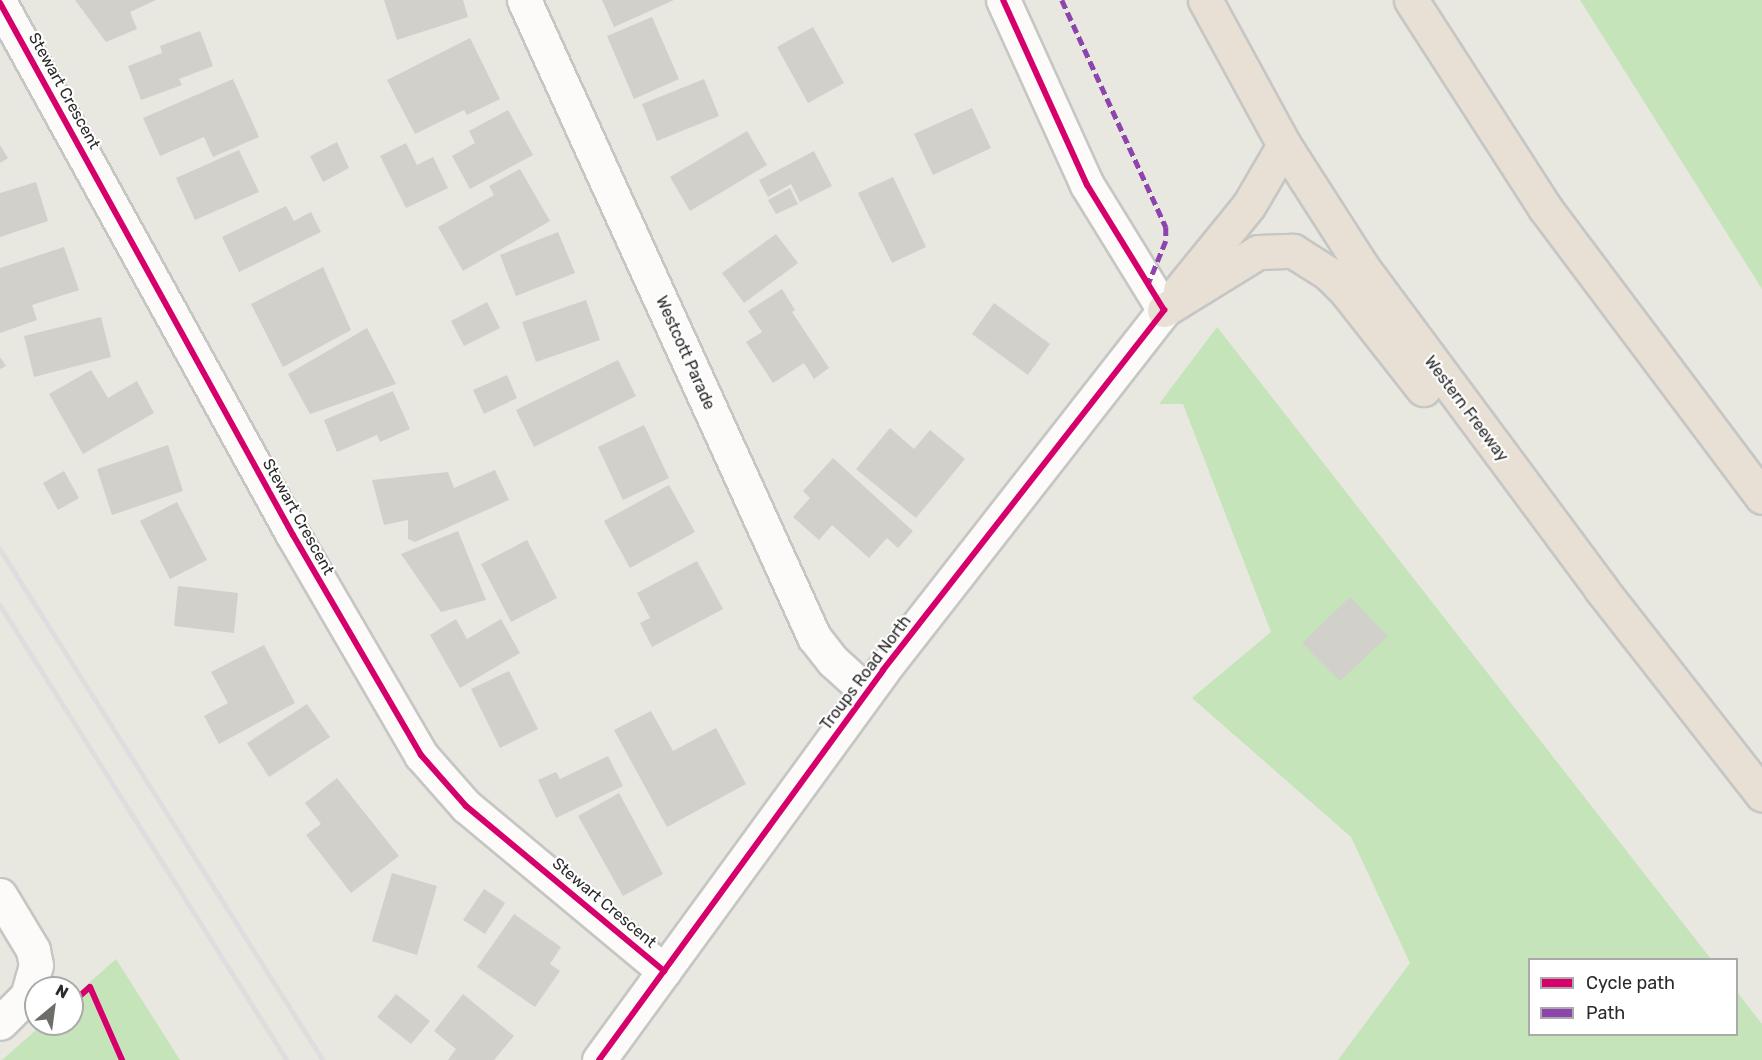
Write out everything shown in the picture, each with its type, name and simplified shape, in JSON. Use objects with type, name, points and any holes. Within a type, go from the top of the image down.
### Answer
[{"type":"highway","name":"Western Freeway","points":[[1205,0],[1284,145],[1410,333],[1757,788]]},
{"type":"highway","points":[[1411,0],[1545,208],[1762,497]]},
{"type":"highway","points":[[1164,310],[1249,205],[1284,145]]},
{"type":"highway","points":[[1164,310],[1258,252],[1293,251],[1328,273],[1757,788]]},
{"type":"street","name":"Westcott Parade","points":[[524,0],[814,637],[832,661],[867,692]]},
{"type":"street","points":[[1003,0],[1087,185],[1164,310]]},
{"type":"street","name":"Stewart Crescent","points":[[0,3],[293,535],[420,755],[466,806],[664,972]]},
{"type":"street","name":"Troups Road North","points":[[599,1060],[867,692],[1164,310]]},
{"type":"street","points":[[0,895],[25,935],[36,965],[27,996],[0,1023]]},
{"type":"green space","points":[[1580,0],[1762,0],[1762,289]]},
{"type":"green space","points":[[1217,327],[1710,958],[1528,958],[1528,1036],[1738,1036],[1738,993],[1762,1024],[1762,1060],[1338,1060],[1410,963],[1351,837],[1192,698],[1271,632],[1183,404],[1159,404]]},
{"type":"green space","points":[[116,959],[180,1060],[2,1060],[29,1036],[84,1036],[84,987]]},
{"type":"building","points":[[75,0],[156,0],[130,12],[137,29],[106,42]]},
{"type":"building","points":[[384,0],[463,0],[468,17],[397,40]]},
{"type":"building","points":[[602,0],[674,0],[614,27]]},
{"type":"building","points":[[652,17],[679,79],[634,99],[607,36]]},
{"type":"building","points":[[813,27],[844,83],[808,103],[777,47]]},
{"type":"building","points":[[200,31],[213,66],[179,79],[182,85],[141,100],[128,66],[162,53],[160,46]]},
{"type":"building","points":[[470,38],[500,99],[467,115],[464,110],[415,134],[387,80]]},
{"type":"building","points":[[233,79],[259,137],[213,157],[204,137],[160,156],[143,118]]},
{"type":"building","points":[[704,79],[719,116],[657,141],[642,104]]},
{"type":"building","points":[[972,108],[991,148],[933,175],[914,134]]},
{"type":"building","points":[[508,110],[533,155],[470,189],[452,156],[475,143],[469,131]]},
{"type":"building","points":[[747,131],[767,165],[690,211],[670,177]]},
{"type":"building","points":[[337,142],[349,168],[323,182],[310,156]]},
{"type":"building","points":[[406,143],[417,165],[433,157],[448,188],[406,208],[380,156]]},
{"type":"building","points":[[0,145],[8,158],[0,163]]},
{"type":"building","points":[[239,150],[259,192],[195,220],[176,178]]},
{"type":"building","points":[[814,151],[832,186],[800,202],[791,184],[768,197],[759,180]]},
{"type":"building","points":[[520,169],[550,221],[463,271],[438,227],[494,195],[489,186]]},
{"type":"building","points":[[893,177],[926,247],[892,263],[858,193]]},
{"type":"building","points":[[36,182],[48,221],[0,237],[0,193]]},
{"type":"building","points":[[790,188],[798,204],[776,214],[768,200]]},
{"type":"building","points":[[286,206],[294,221],[311,212],[321,232],[239,272],[222,237]]},
{"type":"building","points":[[558,232],[575,273],[516,296],[500,255]]},
{"type":"building","points":[[776,234],[798,263],[744,303],[722,273]]},
{"type":"building","points":[[64,247],[79,290],[32,305],[37,320],[0,333],[0,268]]},
{"type":"building","points":[[323,267],[351,330],[283,367],[251,304]]},
{"type":"building","points":[[782,289],[795,310],[792,312],[829,368],[814,379],[804,363],[773,383],[746,342],[762,332],[748,311]]},
{"type":"building","points":[[586,300],[600,340],[536,362],[522,322]]},
{"type":"building","points":[[487,302],[500,328],[464,346],[451,321]]},
{"type":"building","points":[[994,303],[1050,344],[1028,375],[972,334]]},
{"type":"building","points":[[101,317],[111,357],[34,377],[24,336]]},
{"type":"building","points":[[367,328],[396,384],[310,414],[288,374]]},
{"type":"building","points":[[0,357],[6,366],[0,369]]},
{"type":"building","points":[[618,360],[636,396],[534,447],[516,410]]},
{"type":"building","points":[[91,370],[108,398],[137,381],[154,413],[83,454],[49,394]]},
{"type":"building","points":[[507,375],[517,398],[484,414],[473,390]]},
{"type":"building","points":[[393,391],[410,429],[380,442],[377,435],[337,452],[324,420]]},
{"type":"building","points":[[644,425],[669,478],[623,500],[598,447]]},
{"type":"building","points":[[890,428],[914,449],[930,430],[965,459],[916,518],[856,469]]},
{"type":"building","points":[[168,445],[183,491],[112,515],[97,469]]},
{"type":"building","points":[[833,458],[913,531],[898,548],[887,538],[869,558],[832,525],[819,540],[793,517],[810,498],[803,491]]},
{"type":"building","points":[[495,470],[509,500],[415,542],[408,539],[408,520],[384,525],[372,480],[448,472],[454,488]]},
{"type":"building","points":[[64,471],[79,498],[58,510],[43,483]]},
{"type":"building","points":[[669,485],[695,532],[630,568],[604,521]]},
{"type":"building","points":[[177,502],[207,560],[170,579],[140,521]]},
{"type":"building","points":[[458,531],[486,600],[441,612],[401,554]]},
{"type":"building","points":[[527,540],[557,598],[511,622],[481,564]]},
{"type":"building","points":[[697,561],[723,609],[652,647],[640,623],[650,618],[637,593]]},
{"type":"building","points":[[178,586],[238,593],[234,633],[174,626]]},
{"type":"building","points":[[1350,597],[1388,636],[1340,681],[1302,643]]},
{"type":"building","points":[[456,619],[467,639],[501,619],[520,653],[460,688],[430,635]]},
{"type":"building","points":[[264,645],[295,703],[219,744],[204,716],[228,703],[211,672]]},
{"type":"building","points":[[509,671],[538,729],[500,748],[471,689]]},
{"type":"building","points":[[307,704],[330,737],[269,777],[247,743]]},
{"type":"building","points":[[651,711],[673,751],[716,728],[746,784],[667,827],[614,730]]},
{"type":"building","points":[[608,756],[623,786],[556,818],[538,780],[556,772],[560,779]]},
{"type":"building","points":[[337,778],[399,856],[351,893],[306,835],[321,824],[305,803]]},
{"type":"building","points":[[619,793],[663,874],[623,896],[578,816]]},
{"type":"building","points":[[392,873],[437,886],[417,955],[372,941]]},
{"type":"building","points":[[484,889],[505,903],[485,934],[463,920]]},
{"type":"building","points":[[514,914],[561,947],[550,964],[560,971],[535,1007],[477,967]]},
{"type":"building","points":[[396,994],[430,1021],[411,1044],[377,1017]]},
{"type":"building","points":[[463,994],[514,1036],[494,1060],[448,1060],[456,1049],[434,1031]]},
{"type":"railway","points":[[0,549],[323,1060]]},
{"type":"railway","points":[[0,605],[287,1060]]},
{"type":"marked path","points":[[1062,0],[1166,227],[1166,241],[1148,285]]},
{"type":"cycle path","points":[[599,1060],[883,670],[1164,310],[1087,185],[1003,0]]},
{"type":"cycle path","points":[[0,3],[293,535],[421,755],[466,806],[664,971]]},
{"type":"cycle path","points":[[84,992],[90,987],[122,1060]]}]
